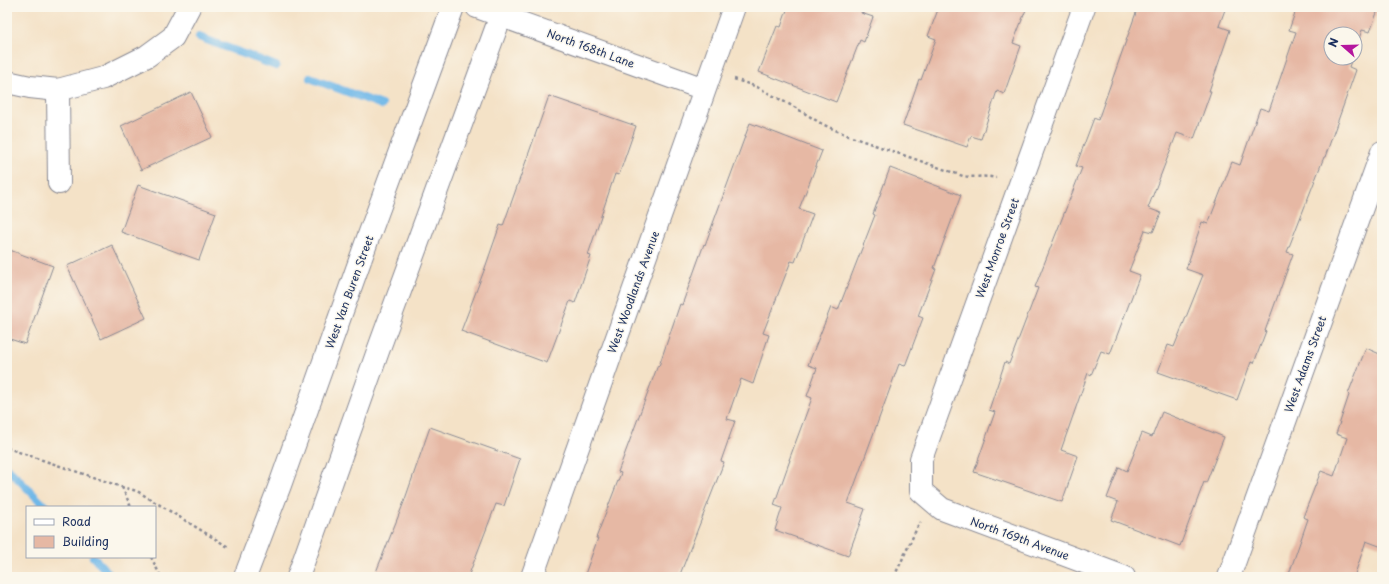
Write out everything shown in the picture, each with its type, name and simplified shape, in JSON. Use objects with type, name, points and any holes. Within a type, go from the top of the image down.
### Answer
[{"type":"street","points":[[7,82],[30,87],[58,90],[103,78],[147,56],[173,37],[189,7]]},
{"type":"street","name":"West Van Buren Street","points":[[248,568],[280,485],[368,238],[453,7]]},
{"type":"street","name":"North 168th Lane","points":[[477,7],[502,11],[708,80]]},
{"type":"street","name":"West Woodlands Avenue","points":[[532,577],[734,7]]},
{"type":"street","name":"West Monroe Street","points":[[927,497],[921,459],[1084,7]]},
{"type":"street","points":[[298,577],[378,350],[502,11]]},
{"type":"street","points":[[58,90],[59,183]]},
{"type":"street","name":"West Adams Street","points":[[1229,577],[1382,152]]},
{"type":"street","name":"North 169th Avenue","points":[[927,497],[942,509],[1124,577]]},
{"type":"path","points":[[708,80],[756,88],[796,108],[822,124],[849,136],[963,176],[971,178],[989,176],[999,178],[1019,187]]},
{"type":"path","points":[[7,448],[137,491],[226,546],[248,568]]},
{"type":"path","points":[[122,487],[131,506]]},
{"type":"path","points":[[894,577],[917,528],[927,497]]},
{"type":"path","points":[[152,558],[161,577]]},
{"type":"building","points":[[788,7],[863,7],[861,13],[873,17],[864,42],[860,40],[836,102],[759,72],[777,26],[781,27]]},
{"type":"building","points":[[939,7],[1027,7],[1013,43],[1021,46],[1004,94],[997,91],[981,139],[971,136],[967,147],[903,125],[919,79],[921,80],[936,39],[928,36]]},
{"type":"building","points":[[1138,7],[1226,7],[1219,26],[1230,30],[1194,139],[1177,133],[1148,208],[1161,213],[1153,232],[1145,230],[1129,271],[1140,275],[1110,354],[1101,351],[1091,375],[1088,373],[1061,450],[1078,456],[1062,502],[974,472],[995,412],[989,410],[1005,362],[1009,364],[1038,288],[1035,287],[1082,168],[1076,166],[1094,118],[1098,120]]},
{"type":"building","points":[[1297,7],[1379,7],[1370,32],[1363,30],[1363,26],[1323,26],[1323,66],[1349,66],[1356,70],[1325,157],[1287,252],[1293,254],[1266,331],[1254,363],[1251,362],[1237,400],[1158,372],[1168,345],[1174,347],[1203,275],[1186,269],[1202,222],[1208,224],[1232,162],[1240,165],[1260,108],[1269,111],[1296,32],[1289,30]]},
{"type":"building","points":[[191,92],[212,137],[141,170],[121,126]]},
{"type":"building","points":[[549,96],[636,126],[619,175],[615,174],[588,255],[591,256],[575,303],[570,301],[547,363],[461,331],[500,225],[503,226]]},
{"type":"building","points":[[750,123],[822,151],[799,209],[813,214],[795,262],[791,261],[763,333],[769,335],[753,384],[741,379],[727,419],[735,421],[721,461],[724,462],[679,577],[584,577],[598,538],[596,538],[621,473],[618,472],[658,365],[659,366],[680,304],[682,305]]},
{"type":"building","points":[[890,168],[961,195],[934,268],[936,269],[918,316],[923,318],[905,366],[899,364],[848,503],[865,509],[848,556],[775,530],[782,508],[774,505],[812,398],[807,396],[817,368],[808,365],[831,307],[838,310],[875,215],[873,214]]},
{"type":"building","points":[[138,185],[216,213],[199,260],[121,232]]},
{"type":"building","points":[[112,245],[146,318],[101,339],[67,266]]},
{"type":"building","points":[[7,249],[53,266],[25,344],[7,338]]},
{"type":"building","points":[[1366,348],[1382,355],[1382,547],[1366,541],[1354,577],[1288,577],[1308,519],[1303,517],[1321,471],[1334,476],[1347,438],[1336,434],[1349,395],[1348,394]]},
{"type":"building","points":[[1162,412],[1224,437],[1206,483],[1204,482],[1180,546],[1111,520],[1118,502],[1107,498],[1119,467],[1127,471],[1142,433],[1152,437]]},
{"type":"building","points":[[430,427],[520,459],[504,506],[496,504],[468,577],[374,577],[404,502]]},
{"type":"waterway","points":[[199,37],[276,66]]},
{"type":"waterway","points":[[310,78],[382,105]]},
{"type":"waterway","points":[[7,468],[45,506]]},
{"type":"waterway","points":[[94,558],[112,577]]}]
